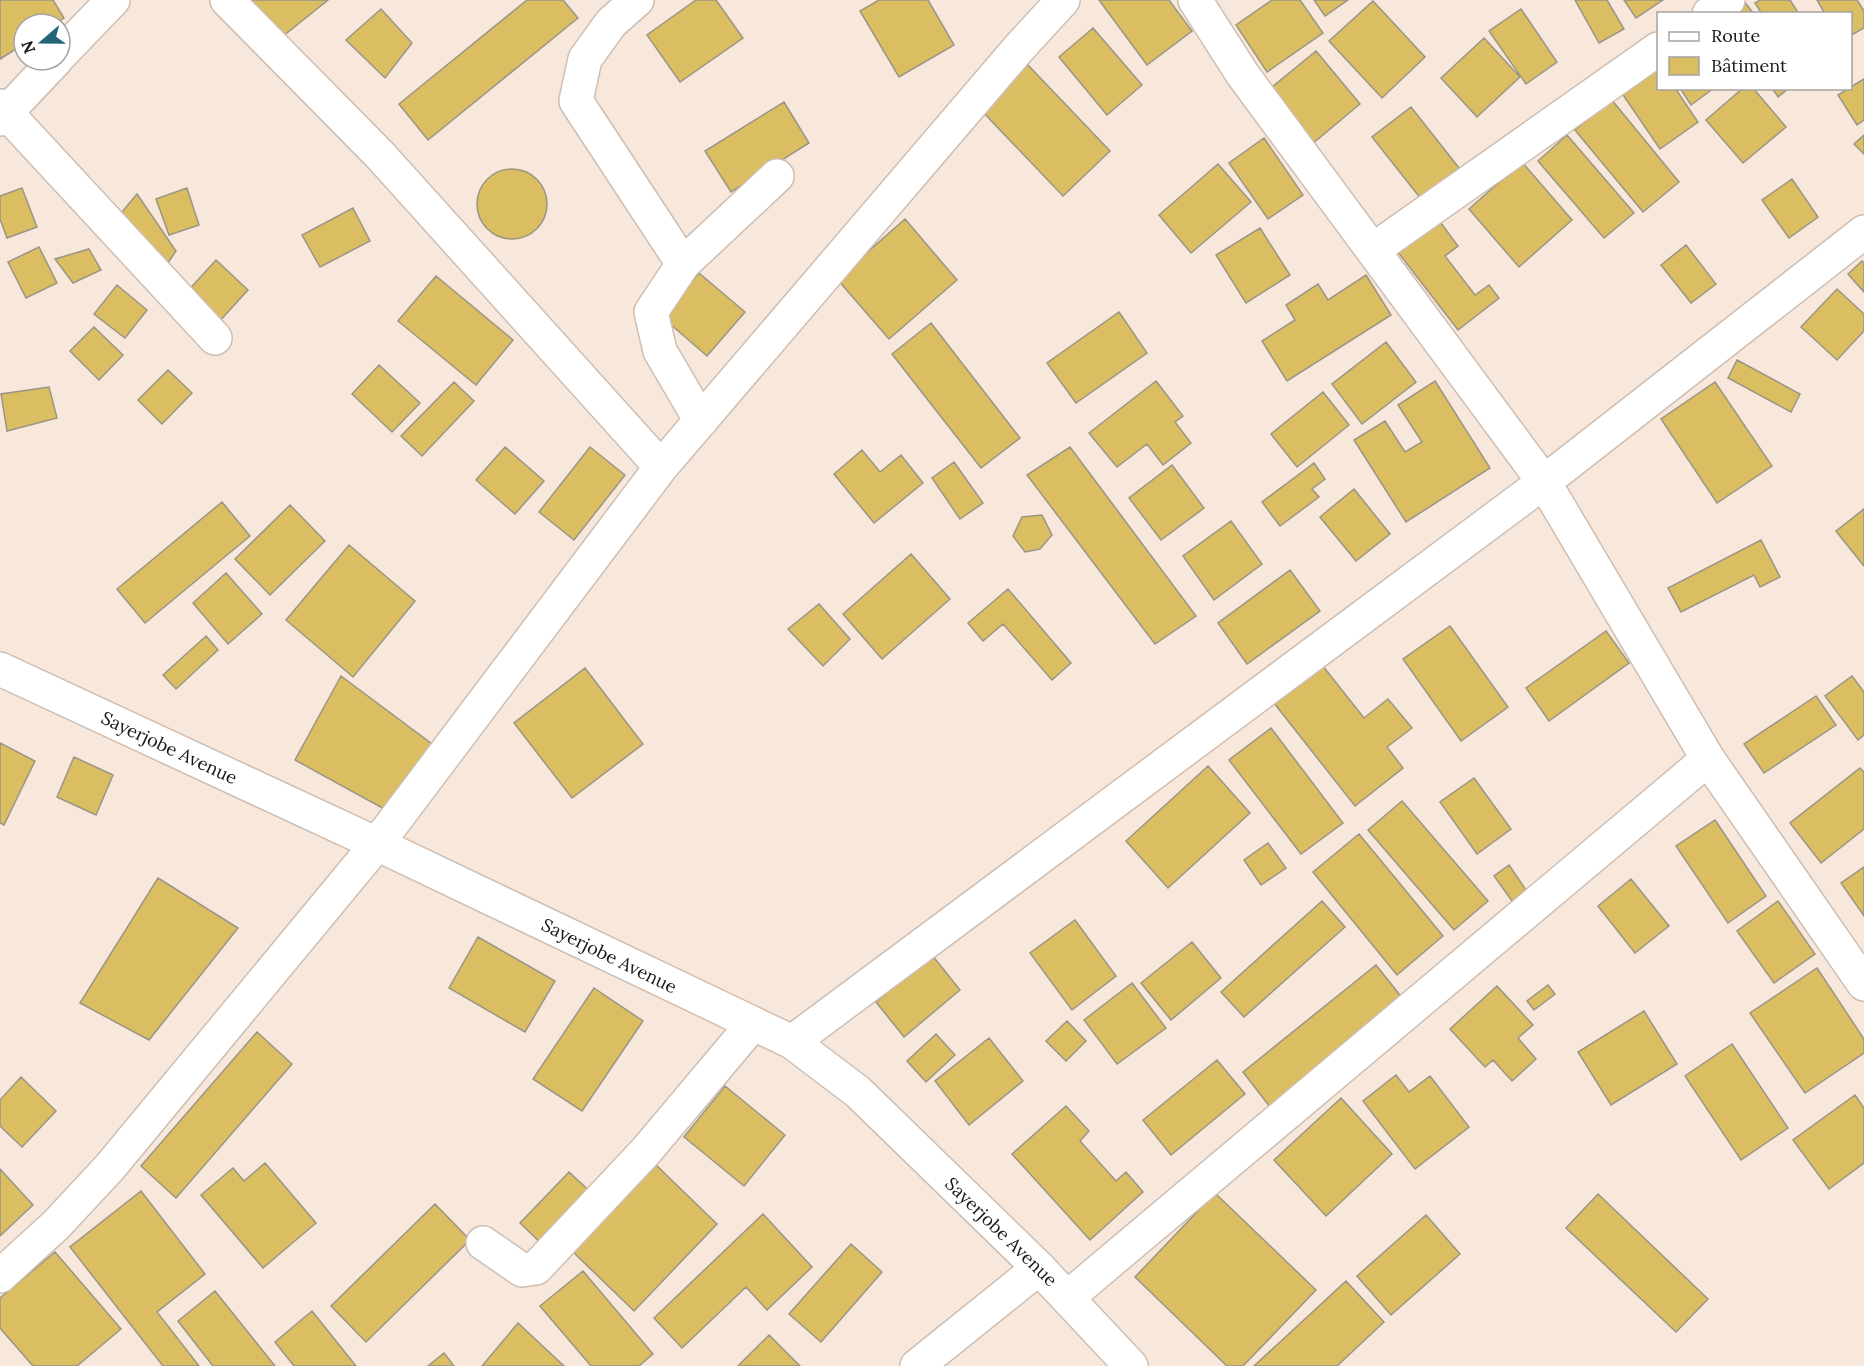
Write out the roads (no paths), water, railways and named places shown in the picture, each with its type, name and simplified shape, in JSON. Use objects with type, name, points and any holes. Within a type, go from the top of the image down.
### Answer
[{"type":"street","points":[[72,43],[113,0]]},
{"type":"street","points":[[227,0],[380,155],[661,467]]},
{"type":"street","points":[[637,0],[611,23],[585,59],[576,101],[683,264]]},
{"type":"street","points":[[0,1276],[56,1225],[110,1167],[377,843],[661,467],[1019,48],[1063,0]]},
{"type":"street","points":[[1195,0],[1243,75],[1544,482],[1708,759],[1864,984]]},
{"type":"street","points":[[1712,12],[1728,0]]},
{"type":"street","points":[[1372,250],[1657,50]]},
{"type":"street","points":[[44,72],[2,113],[215,338]]},
{"type":"street","points":[[700,421],[660,351],[651,312],[683,264],[777,176]]},
{"type":"street","points":[[792,1042],[1544,482],[1864,232]]},
{"type":"street","name":"Sayerjobe Avenue","points":[[0,669],[377,843],[752,1025],[792,1042],[858,1092],[1068,1297],[1131,1366]]},
{"type":"street","points":[[1068,1297],[1708,759]]},
{"type":"street","points":[[483,1243],[522,1270],[536,1268],[646,1151],[752,1025]]},
{"type":"street","points":[[917,1366],[1039,1268]]}]
